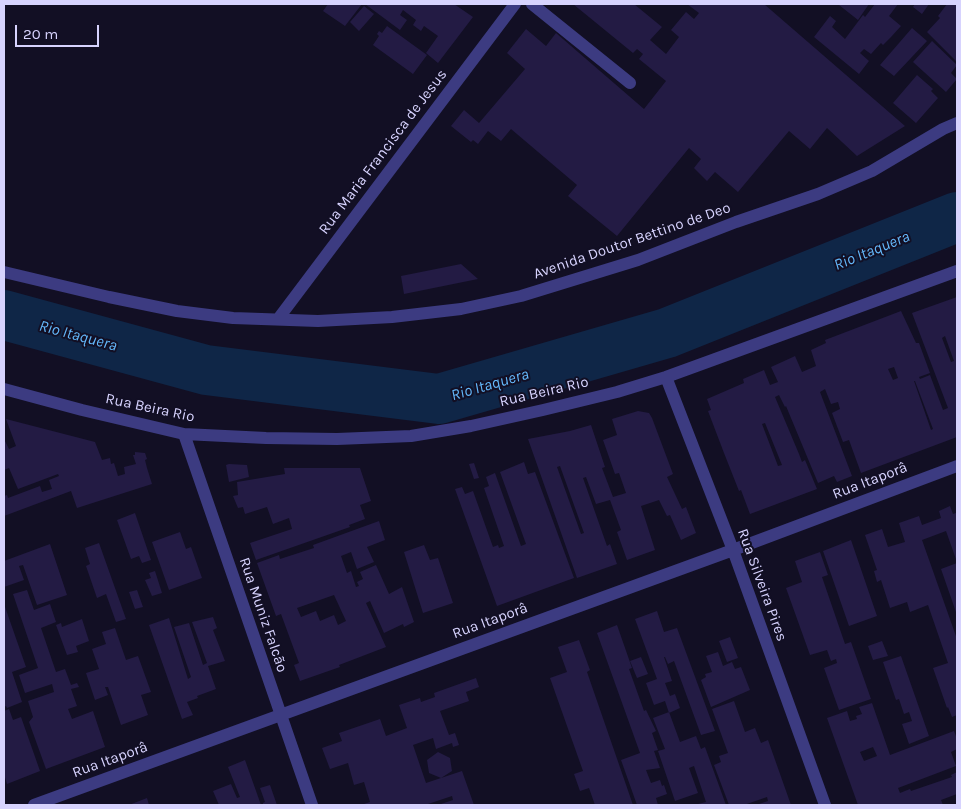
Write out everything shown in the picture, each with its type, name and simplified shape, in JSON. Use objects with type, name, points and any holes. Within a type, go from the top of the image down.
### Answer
[{"type":"street","name":"Rua Maria Francisca de Jesus","points":[[278,320],[515,4]]},
{"type":"street","points":[[532,4],[630,83]]},
{"type":"street","name":"Avenida Doutor Bettino de Deo","points":[[4,272],[108,298],[177,311],[233,318],[318,321],[392,317],[461,309],[521,296],[638,260],[736,222],[818,194],[872,171],[943,129],[957,123]]},
{"type":"street","name":"Rua Beira Rio","points":[[4,389],[184,434],[284,438],[411,436],[471,426],[617,392],[666,377],[957,271]]},
{"type":"street","name":"Rua Silveira Pires","points":[[666,377],[732,550],[825,805]]},
{"type":"street","name":"Rua Muniz Falcão","points":[[184,434],[312,805]]},
{"type":"street","name":"Rua Itaporâ","points":[[34,805],[957,466]]},
{"type":"building","points":[[328,4],[362,4],[345,26],[323,11]]},
{"type":"building","points":[[365,4],[454,4],[473,17],[438,63],[426,53],[438,36],[424,26],[421,31],[413,25],[416,20],[403,10],[400,15],[407,20],[400,30]]},
{"type":"building","points":[[573,4],[634,4],[662,27],[650,40],[666,54],[679,37],[671,30],[686,12],[694,19],[699,13],[687,4],[764,4],[905,126],[857,156],[827,128],[810,149],[789,131],[738,192],[715,172],[707,181],[694,168],[701,159],[689,148],[617,236],[568,196],[577,185],[511,129],[501,141],[488,131],[478,144],[473,140],[471,142],[451,126],[464,110],[479,123],[525,69],[507,53],[526,29],[546,46],[556,33],[644,109],[666,81],[639,59],[643,54],[637,49],[633,53]]},
{"type":"building","points":[[840,4],[869,4],[858,20]]},
{"type":"building","points":[[875,4],[898,4],[889,16],[901,26],[883,45],[881,43],[871,54],[864,49],[860,53],[869,61],[859,74],[814,37],[830,16],[836,21],[832,27],[845,39],[863,15],[865,17]]},
{"type":"building","points":[[915,4],[929,4],[922,14],[913,7]]},
{"type":"building","points":[[947,4],[957,4],[957,62],[927,32],[940,18],[938,16]]},
{"type":"building","points":[[364,6],[374,14],[359,31],[350,22]]},
{"type":"building","points":[[387,26],[427,55],[413,74],[373,45],[379,36],[377,34],[379,31],[382,33]]},
{"type":"building","points":[[912,28],[927,41],[894,76],[880,65]]},
{"type":"building","points":[[932,41],[957,65],[951,73],[957,79],[946,92],[913,62]]},
{"type":"building","points":[[917,75],[933,89],[931,91],[938,98],[916,123],[893,103]]},
{"type":"building","points":[[461,264],[478,279],[404,294],[401,276]]},
{"type":"building","points":[[957,297],[957,437],[861,473],[849,440],[843,442],[832,413],[840,409],[838,402],[831,404],[825,389],[820,392],[852,476],[837,482],[834,476],[818,483],[786,406],[779,395],[775,397],[802,462],[805,460],[817,489],[750,514],[741,490],[739,491],[708,411],[711,410],[707,399],[744,383],[743,379],[764,370],[770,385],[778,382],[771,367],[795,356],[802,372],[816,366],[811,350],[826,343],[825,340],[901,311],[916,343],[919,343],[930,373],[919,377],[920,379],[930,375],[943,410],[948,408],[912,313]],"holes":[[[945,336],[954,361],[951,362],[942,338]],[[894,367],[898,378],[893,380],[888,369]],[[914,381],[933,429],[931,430]],[[765,423],[782,465],[778,466],[762,424]]]},
{"type":"building","points":[[638,411],[649,413],[673,474],[667,477],[682,509],[686,507],[696,533],[681,540],[670,515],[667,516],[659,500],[641,506],[655,550],[627,560],[617,532],[621,530],[610,500],[596,504],[586,477],[583,478],[607,546],[610,544],[617,564],[577,578],[528,439],[591,425],[605,467],[602,468],[613,497],[626,493],[619,473],[615,474],[603,440],[617,435],[612,419]],"holes":[[[560,466],[584,533],[581,534],[557,467]]]},
{"type":"building","points":[[6,419],[95,442],[102,460],[110,458],[111,464],[114,463],[118,476],[125,474],[124,467],[136,464],[133,455],[135,455],[135,452],[145,453],[147,459],[145,460],[152,484],[77,508],[71,491],[4,516],[4,496],[7,495],[8,498],[40,486],[42,492],[52,489],[49,480],[59,476],[58,474],[18,489],[9,468],[4,470],[4,439],[9,449],[16,446]]},
{"type":"building","points":[[524,462],[528,474],[535,472],[574,578],[497,606],[455,489],[462,487],[465,494],[473,491],[493,547],[498,545],[499,548],[504,546],[484,488],[489,486],[486,477],[495,473],[521,546],[526,544],[500,472]]},
{"type":"building","points":[[474,463],[479,478],[474,479],[469,464]]},
{"type":"building","points":[[226,465],[247,465],[249,477],[229,482]]},
{"type":"building","points":[[284,468],[360,468],[371,501],[360,505],[365,519],[349,525],[350,527],[256,560],[250,543],[292,529],[289,518],[273,524],[267,507],[245,514],[243,507],[238,508],[233,496],[238,495],[237,482],[285,474]]},
{"type":"building","points":[[950,506],[953,514],[956,513],[957,516],[957,562],[946,531],[922,540],[957,639],[957,715],[952,717],[933,668],[948,663],[928,605],[910,612],[907,602],[890,608],[881,580],[877,582],[874,571],[877,570],[865,535],[882,529],[888,547],[905,542],[899,523],[919,516],[922,525],[941,518],[939,511]]},
{"type":"building","points":[[135,513],[151,560],[142,563],[139,556],[131,559],[117,520]]},
{"type":"building","points":[[379,521],[385,540],[367,547],[374,562],[357,569],[351,552],[341,556],[347,573],[351,571],[356,587],[359,586],[357,582],[363,579],[360,572],[376,565],[389,594],[402,587],[414,622],[404,627],[403,624],[384,633],[370,601],[366,603],[386,647],[339,665],[340,667],[300,681],[294,665],[299,663],[281,614],[276,616],[257,563],[279,555],[280,559],[314,548],[313,545]],"holes":[[[334,595],[346,621],[338,625],[334,615],[320,621],[316,611],[301,617],[297,608]]]},
{"type":"building","points":[[180,532],[186,549],[191,547],[202,578],[169,590],[152,542]]},
{"type":"building","points":[[851,540],[877,616],[849,626],[823,551]]},
{"type":"building","points":[[99,543],[126,619],[116,622],[106,594],[97,598],[86,566],[90,564],[85,548]]},
{"type":"building","points":[[50,544],[67,595],[37,605],[23,565],[19,566],[24,580],[4,587],[4,561]]},
{"type":"building","points":[[424,545],[430,560],[438,558],[453,603],[423,613],[404,552]]},
{"type":"building","points":[[820,552],[828,575],[822,577],[845,644],[851,642],[871,699],[839,710],[824,668],[837,663],[836,659],[831,661],[827,650],[810,655],[786,588],[802,582],[795,561]]},
{"type":"building","points":[[957,563],[957,615],[941,569]]},
{"type":"building","points":[[155,571],[162,593],[152,596],[145,580],[151,578],[149,573]]},
{"type":"building","points":[[27,590],[34,610],[50,604],[56,622],[41,628],[56,672],[65,669],[71,685],[77,683],[79,687],[71,689],[77,706],[68,709],[72,719],[93,711],[105,747],[46,769],[29,722],[33,717],[28,701],[54,692],[52,684],[25,693],[19,675],[38,668],[13,594]]},
{"type":"building","points":[[137,590],[143,607],[135,609],[129,592]]},
{"type":"building","points":[[4,604],[26,667],[12,672],[22,702],[7,708],[6,706],[4,707]]},
{"type":"building","points":[[657,611],[664,632],[677,628],[715,731],[701,735],[674,661],[668,664],[665,657],[672,681],[665,683],[670,696],[675,694],[680,708],[669,713],[665,701],[654,705],[646,683],[657,679],[635,619]]},
{"type":"building","points":[[213,617],[217,628],[213,630],[225,661],[208,666],[216,689],[187,702],[193,715],[182,719],[149,625],[169,618],[188,679],[191,677],[174,627],[189,623],[203,665],[207,663],[192,622]]},
{"type":"building","points":[[82,619],[89,641],[76,646],[78,652],[67,655],[56,625],[61,623],[62,627]]},
{"type":"building","points":[[617,625],[632,668],[629,669],[644,711],[646,710],[656,731],[652,733],[658,750],[654,751],[660,768],[646,770],[651,783],[660,780],[662,786],[664,785],[667,794],[656,798],[658,805],[637,805],[621,760],[640,753],[597,633]]},
{"type":"building","points":[[115,628],[126,660],[138,656],[151,692],[141,695],[148,715],[121,725],[108,687],[105,687],[108,695],[95,700],[86,673],[99,669],[92,649],[106,644],[102,632]]},
{"type":"building","points":[[730,637],[738,658],[727,662],[719,641]]},
{"type":"building","points":[[579,640],[590,670],[587,672],[633,805],[595,805],[589,788],[580,791],[574,774],[583,771],[550,678],[567,672],[558,647]]},
{"type":"building","points":[[882,641],[888,656],[873,660],[868,646]]},
{"type":"building","points":[[718,652],[723,666],[732,662],[735,669],[741,667],[750,690],[711,707],[701,680],[706,677],[705,674],[712,672],[706,656]]},
{"type":"building","points":[[901,656],[929,736],[909,744],[902,724],[912,721],[909,712],[904,714],[899,699],[896,700],[883,662]]},
{"type":"building","points":[[641,657],[648,674],[637,678],[630,661]]},
{"type":"building","points":[[476,678],[479,687],[466,692],[469,701],[440,711],[449,735],[455,733],[459,745],[453,747],[452,743],[436,749],[433,738],[413,745],[426,783],[462,771],[474,805],[438,805],[453,800],[452,796],[425,805],[361,805],[370,802],[364,782],[354,785],[348,763],[330,769],[322,748],[342,741],[339,733],[380,719],[386,736],[407,728],[399,705],[420,698],[421,702],[435,697],[434,693]]},
{"type":"building","points":[[734,701],[745,732],[755,728],[761,743],[768,740],[791,805],[756,805],[768,801],[767,797],[744,805],[729,805],[714,765],[721,762],[719,756],[728,753],[712,709]]},
{"type":"building","points":[[872,703],[890,755],[954,731],[957,739],[957,749],[951,752],[956,766],[898,788],[900,793],[910,789],[911,791],[952,777],[951,775],[957,772],[957,794],[941,800],[943,805],[858,805],[827,718],[847,711],[850,721],[857,719],[856,716],[862,714],[859,707]],"holes":[[[873,747],[877,756],[864,761],[860,752]]]},
{"type":"building","points":[[9,709],[13,720],[21,717],[40,771],[7,784],[4,774],[4,711]]},
{"type":"building","points":[[669,712],[680,742],[696,736],[701,749],[705,747],[726,805],[694,805],[706,802],[694,766],[689,768],[698,793],[675,801],[658,751],[665,749],[653,718]]},
{"type":"building","points":[[438,752],[450,758],[452,771],[441,778],[429,773],[427,760]]},
{"type":"building","points":[[245,760],[261,805],[219,805],[213,791],[231,784],[237,798],[240,797],[228,767]]},
{"type":"building","points":[[270,785],[277,805],[263,805],[265,802],[260,788]]},
{"type":"building","points":[[147,798],[149,805],[129,805]]},
{"type":"waterway","name":"Rio Itaquera","points":[[4,315],[206,370],[439,399],[667,333],[957,217]]}]
